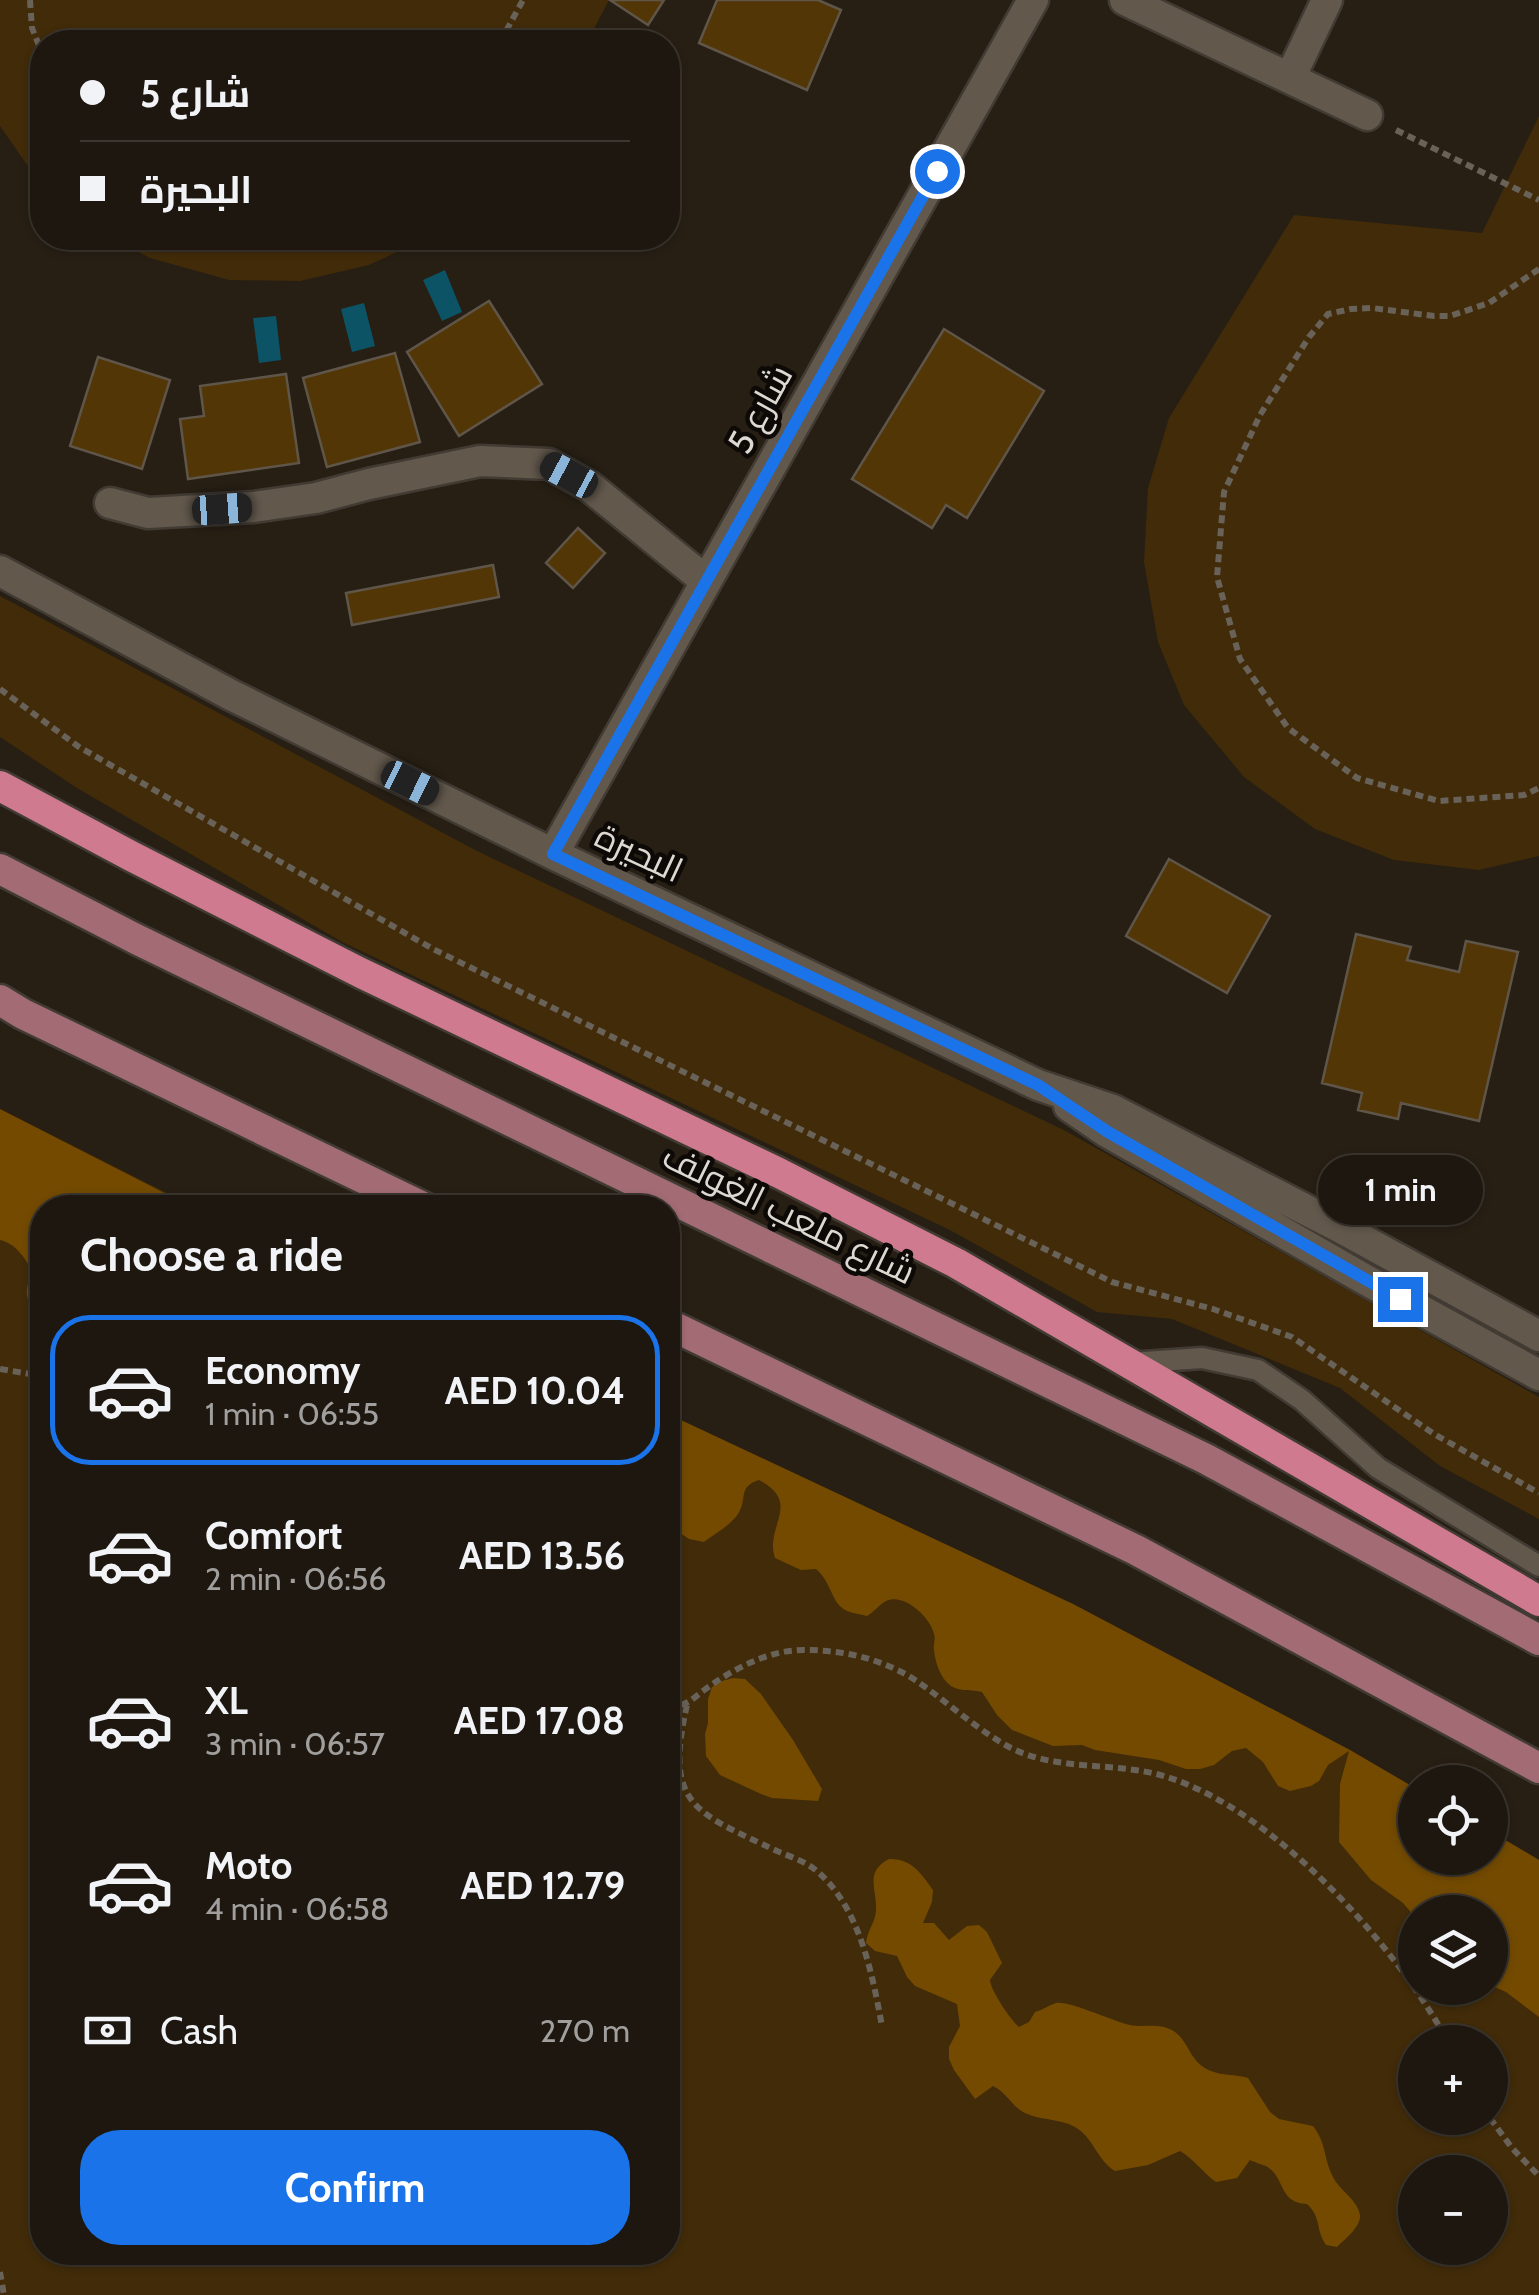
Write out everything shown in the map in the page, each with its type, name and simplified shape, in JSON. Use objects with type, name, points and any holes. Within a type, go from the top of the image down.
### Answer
[{"type":"highway","points":[[0,771],[11,792],[361,973],[780,1173],[939,1254],[1539,1600]]},
{"type":"main road","name":"شارع ملعب الغولف","points":[[0,869],[154,948],[665,1195]]},
{"type":"main road","points":[[8,1005],[398,1195]]},
{"type":"main road","name":"شارع ملعب الغولف","points":[[680,1202],[1206,1459],[1539,1640]]},
{"type":"main road","points":[[680,1330],[1136,1550],[1539,1768]]},
{"type":"street","name":"شارع 5","points":[[553,854],[1033,0]]},
{"type":"street","points":[[1125,0],[1367,115]]},
{"type":"street","points":[[1290,78],[1326,0]]},
{"type":"street","points":[[110,503],[148,513],[254,507],[316,498],[480,461],[548,464],[589,486],[706,581]]},
{"type":"street","name":"البحيرة","points":[[0,571],[231,695],[553,854],[1038,1085],[1113,1110],[1539,1336]]},
{"type":"street","name":"البحيرة","points":[[1038,1085],[1125,1142],[1539,1375]]},
{"type":"lane","points":[[1127,1363],[1202,1358],[1258,1370],[1302,1400],[1378,1468],[1539,1566]]},
{"type":"path","points":[[30,0],[33,30]]},
{"type":"path","points":[[507,30],[523,0]]},
{"type":"path","points":[[1367,115],[1539,200]]},
{"type":"path","points":[[1539,269],[1490,302],[1450,316],[1372,308],[1328,314],[1260,415],[1224,492],[1217,577],[1240,659],[1249,673],[1288,728],[1357,778],[1439,801],[1524,794],[1539,788]]},
{"type":"path","points":[[0,689],[79,747],[433,948],[1112,1282],[1213,1309],[1292,1337],[1434,1434],[1539,1493]]},
{"type":"path","points":[[0,1369],[30,1374]]},
{"type":"path","points":[[680,1706],[754,1661],[780,1651],[849,1652],[910,1677],[1009,1747],[1034,1758],[1139,1769],[1187,1784],[1245,1816],[1317,1875],[1375,1936],[1437,2025]]},
{"type":"path","points":[[680,1736],[687,1705]]},
{"type":"path","points":[[680,1775],[690,1800],[701,1811],[805,1863],[833,1888],[853,1922],[882,2026]]},
{"type":"path","points":[[1502,2135],[1539,2176]]},
{"type":"path","points":[[0,2272],[4,2295]]},
{"type":"shaded area","points":[[0,0],[609,0],[593,30],[30,30],[30,169],[0,126]]},
{"type":"shaded area","points":[[1539,116],[1539,856],[1479,870],[1394,860],[1315,829],[1244,777],[1184,705],[1158,642],[1144,562],[1148,488],[1169,418],[1294,215],[1482,233]]},
{"type":"shaded area","points":[[135,250],[401,250],[369,265],[300,281],[229,280],[150,258]]},
{"type":"shaded area","points":[[0,596],[475,850],[1064,1130],[1539,1397],[1539,1519],[1440,1466],[1340,1388],[1172,1319],[1097,1312],[950,1230],[342,942],[77,788],[0,737]]},
{"type":"shaded area","points":[[0,1109],[171,1195],[30,1195],[30,2265],[680,2265],[680,1420],[1073,1604],[1398,1778],[1398,1875],[1508,1875],[1508,1842],[1539,1860],[1539,2295],[0,2295]]},
{"type":"shaded area","points":[[0,1109],[168,1195],[30,1195],[30,1267],[16,1248],[0,1240]]},
{"type":"shaded area","points":[[680,1420],[1073,1604],[1350,1750],[1398,1778],[1398,1875],[1508,1875],[1508,1842],[1539,1860],[1539,2017],[1508,1994],[1508,1895],[1398,1895],[1398,1899],[1371,1880],[1339,1842],[1340,1784],[1349,1751],[1328,1765],[1319,1781],[1290,1791],[1278,1786],[1263,1762],[1246,1748],[1232,1751],[1214,1765],[1186,1769],[1082,1745],[1053,1746],[1012,1730],[982,1692],[954,1688],[947,1683],[936,1660],[932,1628],[916,1608],[893,1599],[867,1616],[850,1612],[838,1604],[816,1569],[801,1570],[775,1558],[779,1497],[759,1480],[745,1490],[735,1518],[704,1542],[680,1533]]},
{"type":"shaded area","points":[[733,1678],[745,1679],[761,1694],[793,1740],[822,1789],[818,1801],[761,1794],[720,1775],[706,1756],[712,1687]]},
{"type":"shaded area","points":[[889,1859],[910,1864],[933,1890],[923,1923],[934,1923],[949,1940],[967,1926],[979,1925],[987,1932],[1002,1963],[990,1980],[991,1985],[1019,2027],[1029,2022],[1035,2012],[1062,2003],[1130,2025],[1169,2029],[1180,2036],[1204,2067],[1248,2078],[1279,2119],[1313,2126],[1333,2177],[1359,2210],[1355,2228],[1337,2247],[1326,2245],[1312,2209],[1291,2199],[1266,2166],[1250,2160],[1237,2178],[1216,2182],[1180,2151],[1148,2165],[1115,2171],[1072,2125],[1023,2112],[993,2086],[975,2099],[949,2059],[949,2047],[960,2026],[957,2004],[915,1986],[897,1956],[875,1951],[866,1943],[876,1911],[874,1875]]},
{"type":"water","points":[[445,270],[462,312],[442,321],[423,280]]},
{"type":"water","points":[[364,303],[375,346],[352,352],[341,309]]},
{"type":"water","points":[[276,316],[281,360],[259,363],[253,318]]},
{"type":"building","points":[[610,0],[664,0],[648,25]]},
{"type":"building","points":[[717,0],[818,0],[841,10],[807,90],[699,43]]},
{"type":"building","points":[[489,301],[542,384],[459,436],[407,352]]},
{"type":"building","points":[[944,329],[1044,391],[967,518],[946,505],[932,528],[852,479]]},
{"type":"building","points":[[395,353],[420,442],[327,467],[303,378]]},
{"type":"building","points":[[98,357],[170,380],[142,469],[70,446]]},
{"type":"building","points":[[286,374],[299,463],[188,479],[180,419],[204,416],[200,386]]},
{"type":"building","points":[[578,528],[605,553],[573,588],[546,563]]},
{"type":"building","points":[[493,565],[499,597],[352,625],[346,593]]},
{"type":"building","points":[[1169,859],[1270,916],[1227,993],[1126,936]]},
{"type":"building","points":[[1356,934],[1411,947],[1407,960],[1459,972],[1466,941],[1518,952],[1479,1121],[1401,1103],[1398,1119],[1358,1110],[1362,1093],[1322,1083]]},
{"type":"route","points":[[937,171],[553,854],[1038,1085],[1108,1132],[1400,1299]]}]
